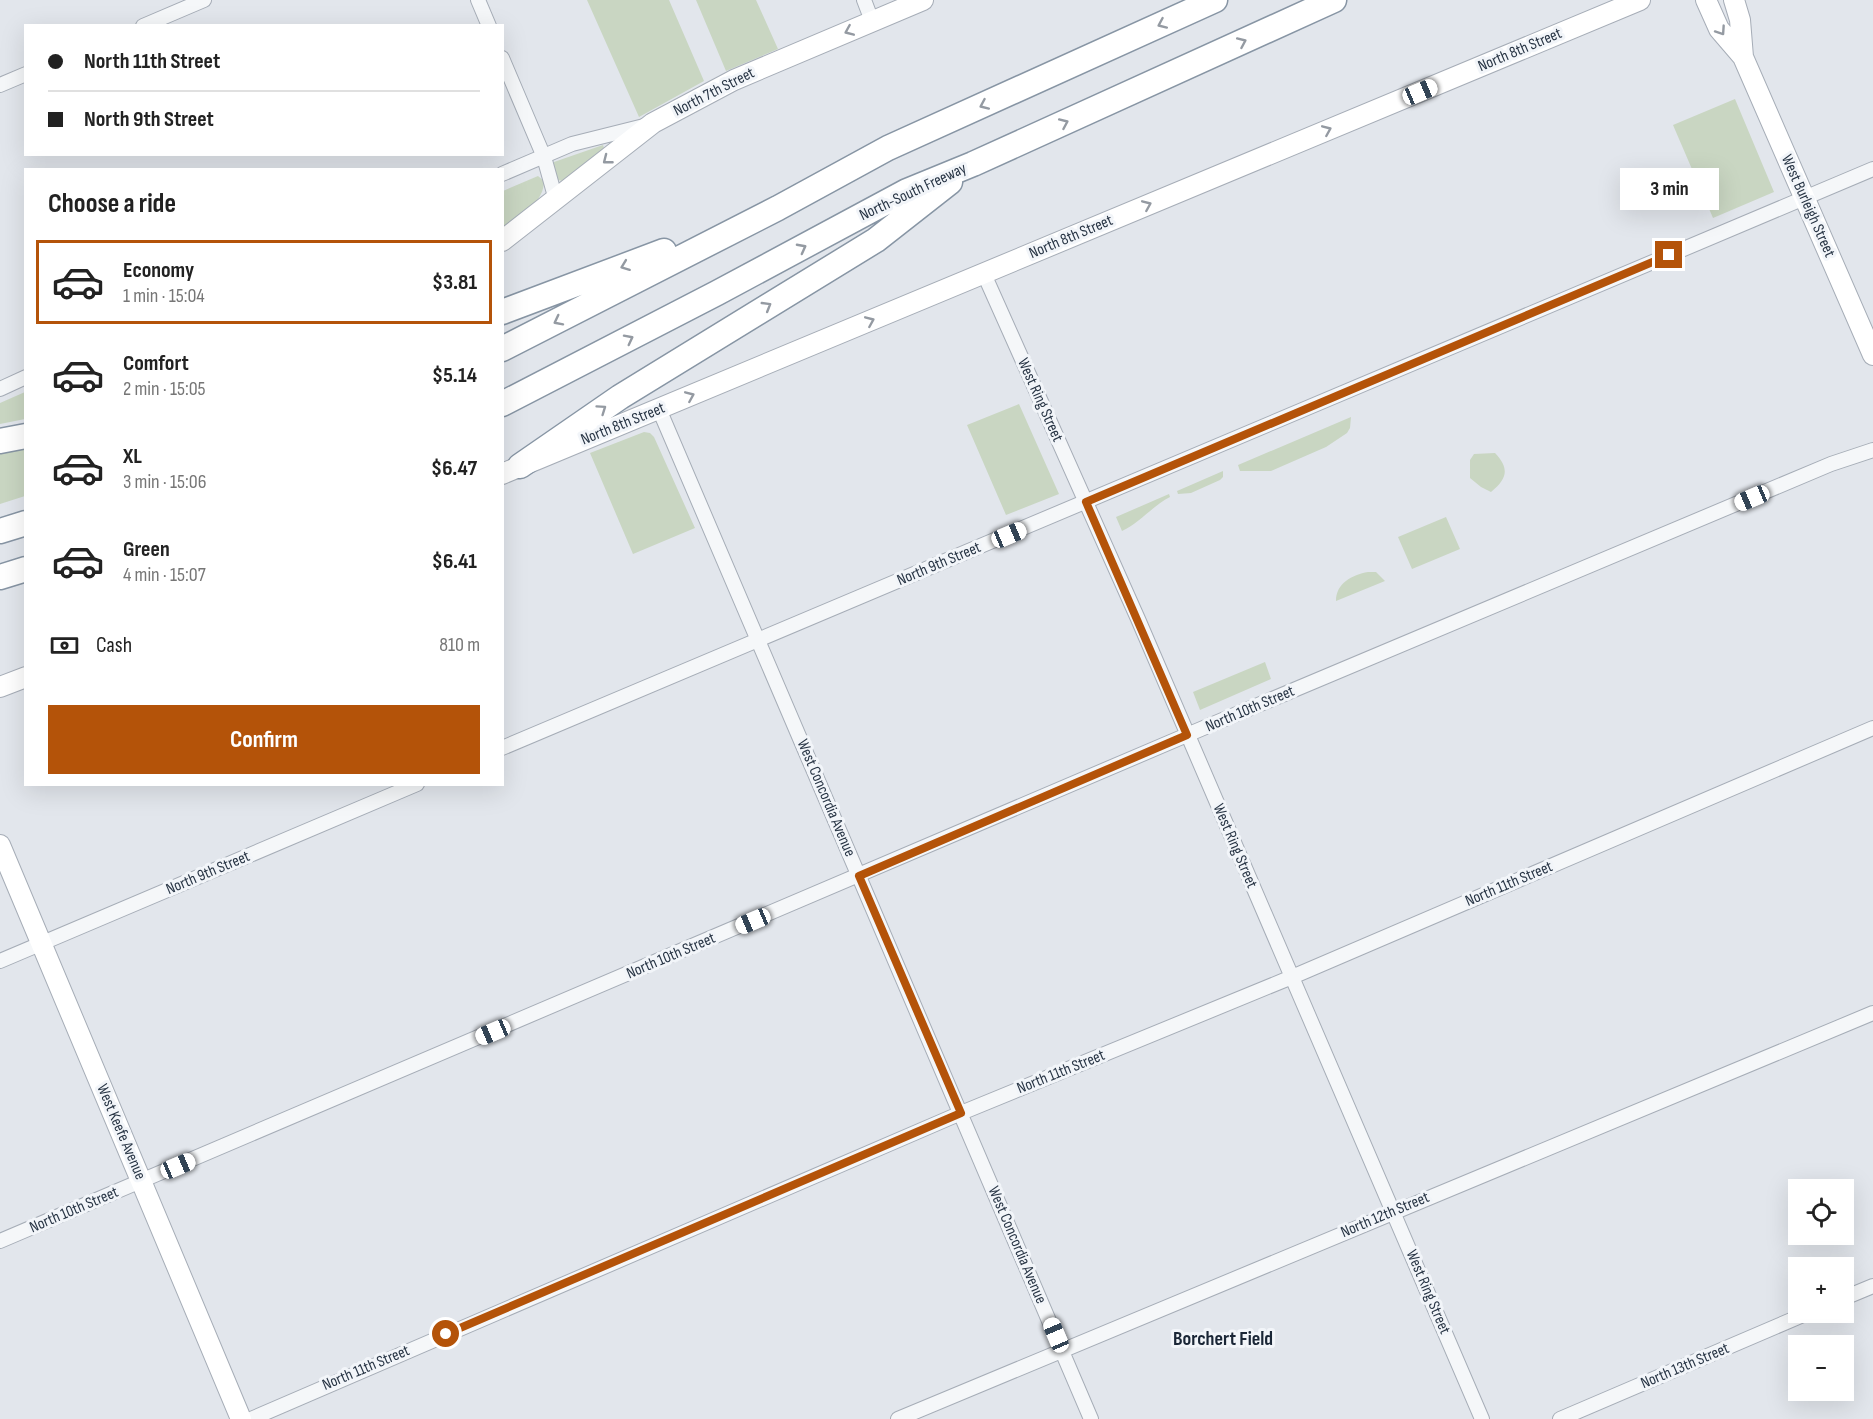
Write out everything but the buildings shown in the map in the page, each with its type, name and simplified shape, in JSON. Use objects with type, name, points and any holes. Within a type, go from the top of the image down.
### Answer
[{"type":"highway","points":[[504,348],[888,148],[1215,0]]},
{"type":"highway","name":"North-South Freeway","points":[[504,403],[717,293],[907,191],[973,164],[1334,0]]},
{"type":"highway","points":[[511,470],[629,391],[876,240],[973,164]]},
{"type":"highway","points":[[504,311],[778,207]]},
{"type":"highway","points":[[0,441],[24,436]]},
{"type":"highway","points":[[0,531],[24,524]]},
{"type":"highway","points":[[0,577],[24,570]]},
{"type":"street","points":[[148,24],[204,0]]},
{"type":"street","points":[[478,0],[488,24]]},
{"type":"street","points":[[864,0],[872,21]]},
{"type":"street","name":"North 7th Street","points":[[504,173],[591,138],[653,123],[734,80],[922,0]]},
{"type":"street","name":"North 8th Street","points":[[511,470],[1640,0]]},
{"type":"street","name":"West Burleigh Street","points":[[1707,0],[1719,29],[1743,57],[1873,355]]},
{"type":"street","name":"West Burleigh Street","points":[[1734,0],[1740,20],[1743,57]]},
{"type":"street","points":[[504,63],[544,157],[556,200]]},
{"type":"street","points":[[0,85],[24,75]]},
{"type":"street","points":[[504,239],[653,123]]},
{"type":"street","name":"North 9th Street","points":[[504,747],[1873,169]]},
{"type":"street","name":"West Ring Street","points":[[984,274],[1086,502],[1482,1419]]},
{"type":"street","points":[[0,389],[24,378]]},
{"type":"street","name":"West Concordia Avenue","points":[[659,409],[1091,1419]]},
{"type":"street","name":"North 10th Street","points":[[0,1241],[1187,735],[1831,464],[1873,450]]},
{"type":"street","points":[[0,687],[24,678]]},
{"type":"street","name":"North 11th Street","points":[[251,1419],[961,1113],[1292,977],[1873,728]]},
{"type":"street","name":"North 9th Street","points":[[0,961],[412,786]]},
{"type":"street","name":"West Keefe Avenue","points":[[0,845],[241,1419]]},
{"type":"street","name":"North 12th Street","points":[[898,1419],[1873,1013]]},
{"type":"street","points":[[1854,1294],[1873,1286]]},
{"type":"street","name":"North 13th Street","points":[[1560,1419],[1788,1321]]},
{"type":"green space","points":[[587,0],[669,0],[704,81],[639,117]]},
{"type":"green space","points":[[696,0],[756,0],[778,49],[726,71]]},
{"type":"green space","points":[[1735,99],[1774,192],[1713,218],[1673,125]]},
{"type":"green space","points":[[603,145],[604,148],[563,181],[558,180],[554,162]]},
{"type":"green space","points":[[538,176],[544,181],[543,189],[535,203],[504,227],[504,191]]},
{"type":"green space","points":[[24,392],[24,419],[0,424],[0,403]]},
{"type":"green space","points":[[1019,404],[1059,494],[1006,515],[967,425]]},
{"type":"green space","points":[[1351,417],[1347,433],[1326,447],[1271,471],[1240,471],[1238,465]]},
{"type":"green space","points":[[644,432],[654,437],[695,528],[633,554],[590,453]]},
{"type":"green space","points":[[24,449],[24,496],[0,504],[0,454]]},
{"type":"green space","points":[[1495,453],[1503,464],[1505,474],[1491,492],[1470,478],[1470,460],[1474,454]]},
{"type":"green space","points":[[1223,471],[1223,477],[1220,480],[1191,493],[1178,494],[1177,491]]},
{"type":"green space","points":[[1169,494],[1170,497],[1135,524],[1122,531],[1116,517]]},
{"type":"green space","points":[[1446,517],[1460,549],[1412,569],[1398,537]]},
{"type":"green space","points":[[1368,572],[1376,572],[1385,581],[1336,601],[1339,589],[1346,581]]},
{"type":"green space","points":[[1265,662],[1271,679],[1200,710],[1193,692]]},
{"type":"district","name":"Borchert Field","points":[[1223,1339]]},
{"type":"route","points":[[446,1334],[961,1113],[859,876],[1187,735],[1086,502],[1669,255]]}]
